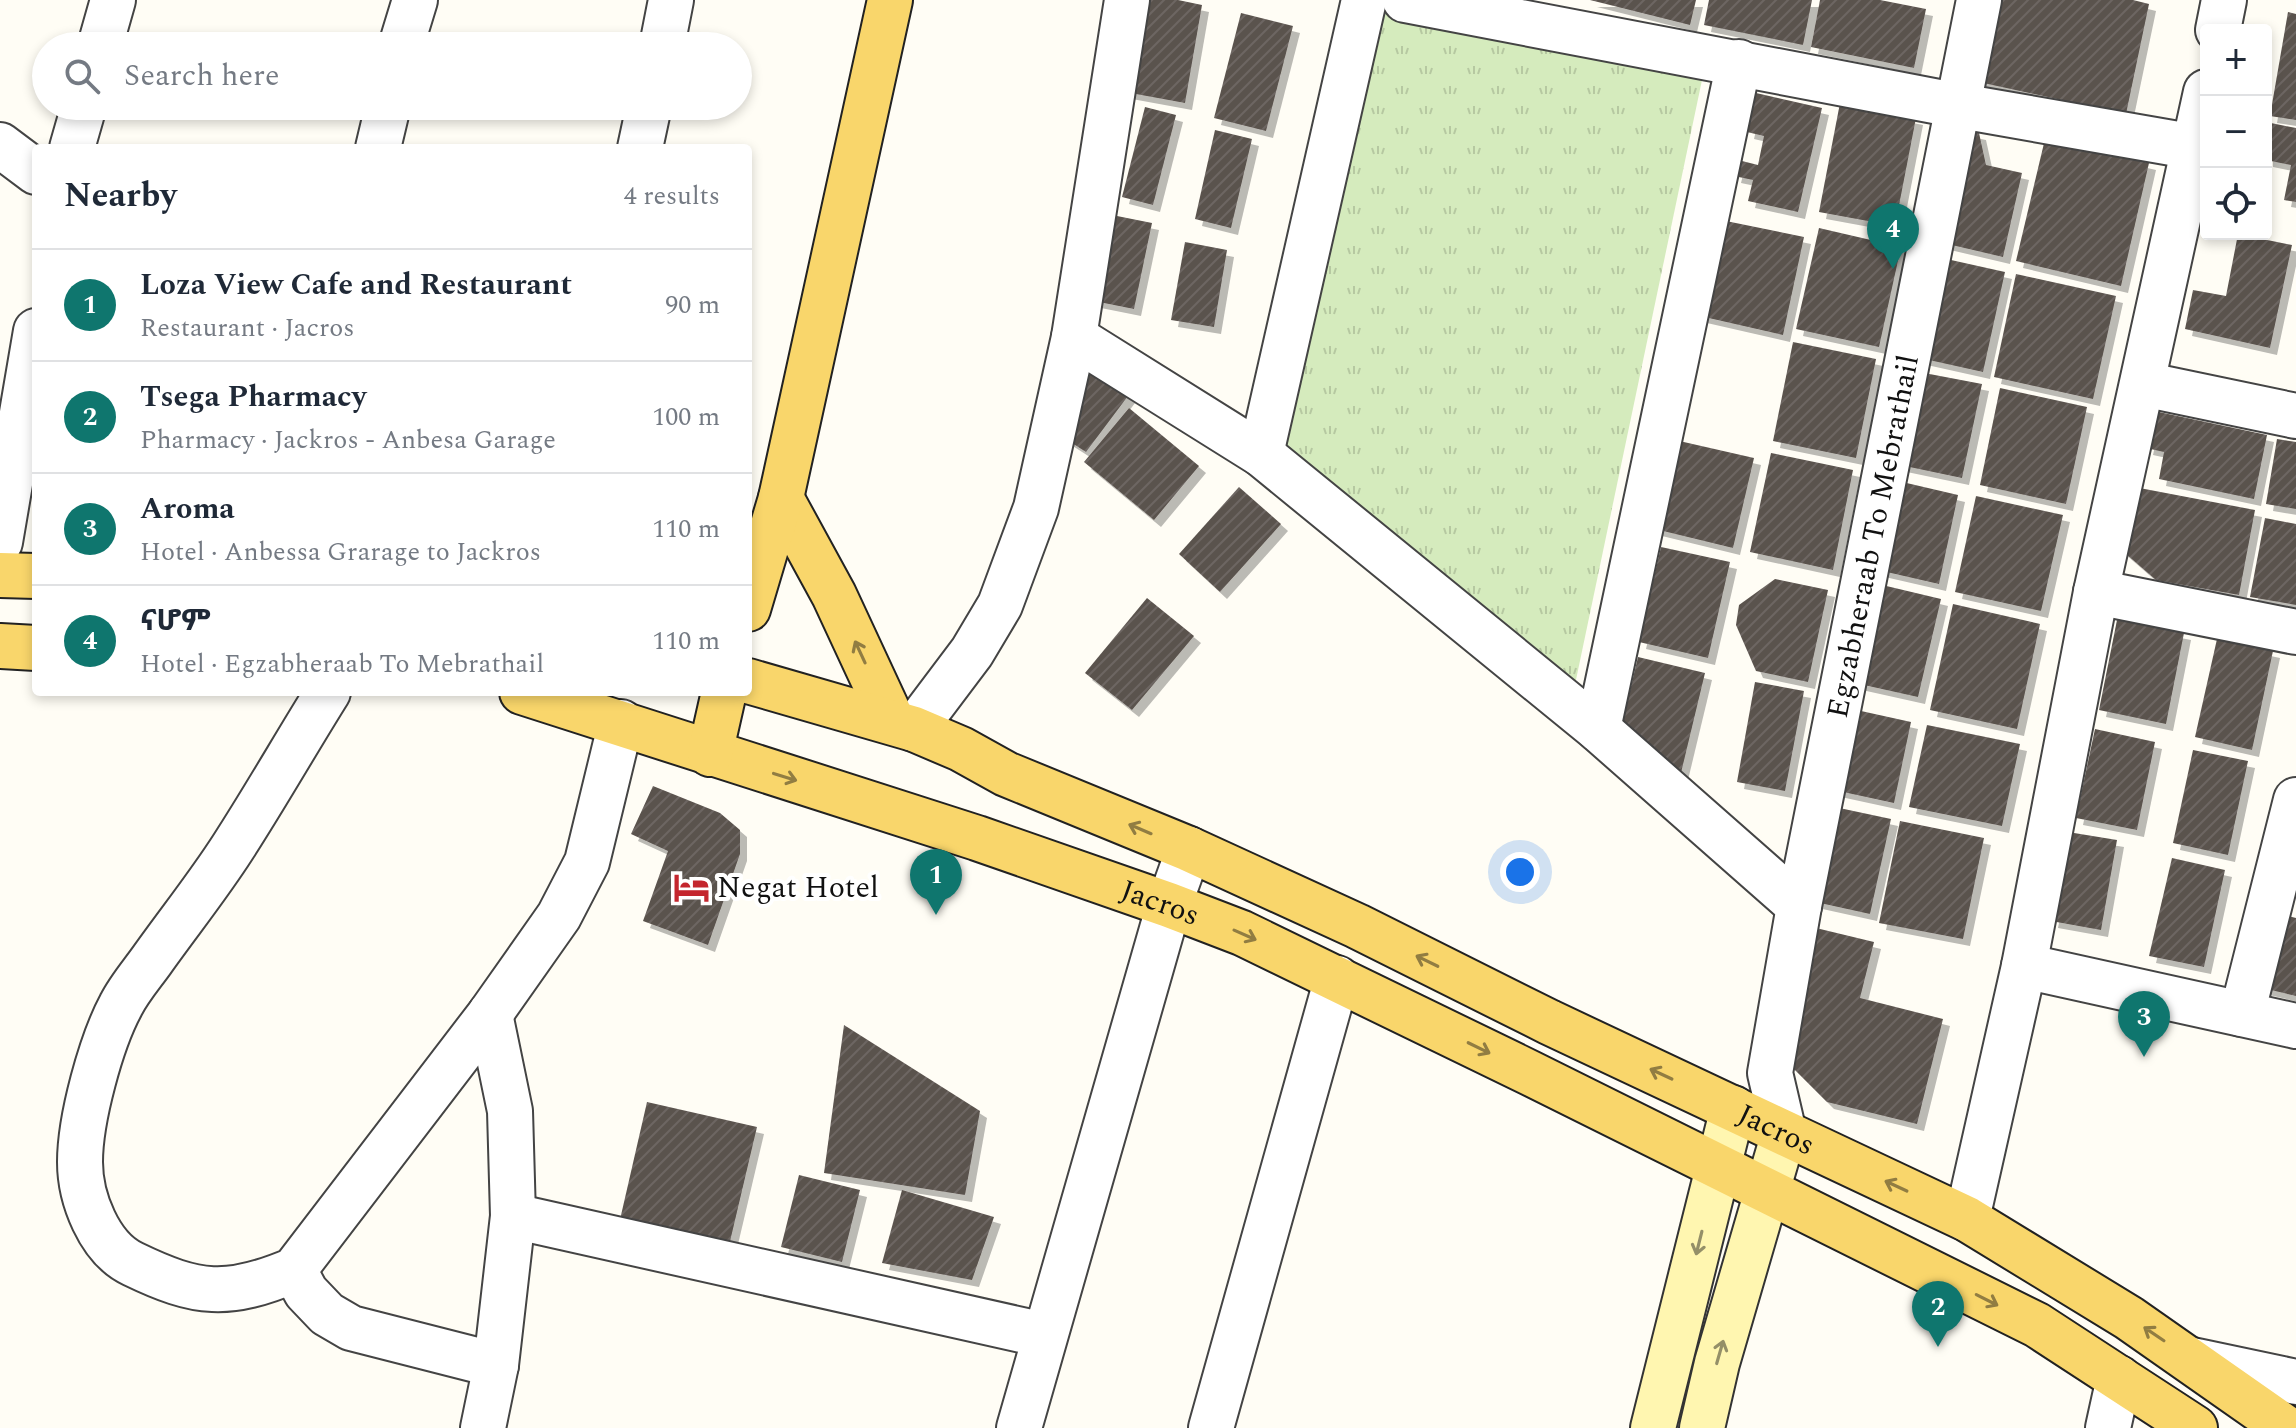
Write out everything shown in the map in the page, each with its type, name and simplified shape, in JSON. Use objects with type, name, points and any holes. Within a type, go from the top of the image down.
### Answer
[{"type":"main road","points":[[752,596],[781,498],[890,0]]},
{"type":"main road","points":[[781,498],[903,726]]},
{"type":"main road","points":[[0,575],[32,576]]},
{"type":"main road","points":[[0,646],[32,648]]},
{"type":"main road","name":"Jacros","points":[[752,682],[903,726],[1006,774],[1189,849],[1357,926],[1549,1022],[1967,1219],[2129,1318],[2286,1428]]},
{"type":"main road","name":"Jacros","points":[[535,696],[977,838],[1242,933],[2037,1325],[2195,1428]]},
{"type":"main road","points":[[710,754],[723,696]]},
{"type":"main road","points":[[1653,1428],[1733,1108]]},
{"type":"main road","points":[[1702,1428],[1717,1363],[1784,1133]]},
{"type":"street","points":[[104,32],[113,0]]},
{"type":"street","points":[[405,32],[415,0]]},
{"type":"street","points":[[665,32],[671,0]]},
{"type":"street","points":[[903,726],[972,652],[1000,605],[1036,508],[1074,337],[1127,0]]},
{"type":"street","points":[[1261,454],[1364,0]]},
{"type":"street","points":[[1405,0],[1960,106],[2195,147]]},
{"type":"street","name":"Egzabheraab To Mebrathail","points":[[1784,1133],[1770,1073],[1799,906],[1979,0]]},
{"type":"street","points":[[2219,24],[2224,0]]},
{"type":"street","points":[[1598,729],[1739,62]]},
{"type":"street","points":[[1967,1219],[2024,966],[2096,592],[2205,96]]},
{"type":"street","points":[[73,144],[80,120]]},
{"type":"street","points":[[379,144],[385,120]]},
{"type":"street","points":[[641,144],[646,120]]},
{"type":"street","points":[[0,145],[32,169]]},
{"type":"street","points":[[1074,337],[1261,454],[1598,729],[1799,906]]},
{"type":"street","points":[[0,542],[32,354]]},
{"type":"street","points":[[2143,384],[2296,416]]},
{"type":"street","points":[[2096,592],[2296,632]]},
{"type":"street","points":[[326,696],[232,848],[122,1002],[104,1040],[87,1111],[80,1163],[95,1228],[124,1260],[168,1281],[217,1291],[260,1284],[294,1270],[490,1014],[559,916],[587,862],[621,722]]},
{"type":"street","points":[[2242,1014],[2296,800]]},
{"type":"street","points":[[1019,1428],[1169,905],[1189,849]]},
{"type":"street","points":[[2024,966],[2296,1026]]},
{"type":"street","points":[[1211,1428],[1337,978]]},
{"type":"street","points":[[483,1428],[496,1365],[513,1216],[510,1111],[490,1014]]},
{"type":"street","points":[[1733,1108],[1770,1073]]},
{"type":"street","points":[[513,1216],[1044,1335]]},
{"type":"street","points":[[294,1270],[306,1292],[327,1314],[351,1328],[496,1365]]},
{"type":"street","points":[[2192,1360],[2296,1382]]},
{"type":"street","points":[[2108,1428],[2119,1378]]},
{"type":"green space","points":[[1372,10],[1702,80],[1573,694],[1275,464]]},
{"type":"building","points":[[1142,0],[1178,0],[1202,5],[1185,103],[1125,92]]},
{"type":"building","points":[[1590,0],[1696,0],[1690,25]]},
{"type":"building","points":[[1709,0],[1812,0],[1803,45],[1704,25]]},
{"type":"building","points":[[1820,0],[1880,0],[1926,9],[1914,68],[1811,47]]},
{"type":"building","points":[[1992,0],[2133,0],[2149,4],[2126,114],[1974,81]]},
{"type":"building","points":[[2288,12],[2296,14],[2296,120],[2272,116]]},
{"type":"building","points":[[1241,13],[1293,26],[1266,131],[1214,118]]},
{"type":"building","points":[[1756,93],[1822,108],[1798,212],[1748,201],[1753,180],[1734,176],[1738,160],[1758,165],[1764,136],[1747,132]]},
{"type":"building","points":[[1840,103],[1916,118],[1895,226],[1819,212]]},
{"type":"building","points":[[1145,107],[1176,115],[1153,205],[1122,197]]},
{"type":"building","points":[[2272,123],[2296,128],[2296,202],[2284,200],[2291,165],[2272,161]]},
{"type":"building","points":[[1215,130],[1252,139],[1231,228],[1195,219]]},
{"type":"building","points":[[1964,130],[1979,133],[1986,165],[2022,173],[2003,257],[1939,242]]},
{"type":"building","points":[[2045,139],[2149,163],[2121,286],[2016,261]]},
{"type":"building","points":[[1112,215],[1152,223],[1134,309],[1094,301]]},
{"type":"building","points":[[1721,220],[1804,237],[1783,335],[1700,316]]},
{"type":"building","points":[[1819,228],[1901,247],[1879,347],[1796,329]]},
{"type":"building","points":[[2237,240],[2267,240],[2292,245],[2270,348],[2185,329],[2193,290],[2226,296]]},
{"type":"building","points":[[1185,242],[1227,250],[1214,327],[1171,320]]},
{"type":"building","points":[[1942,258],[2005,272],[1983,372],[1920,358]]},
{"type":"building","points":[[2016,274],[2116,296],[2093,399],[1994,377]]},
{"type":"building","points":[[1793,342],[1876,359],[1856,458],[1773,441]]},
{"type":"building","points":[[1082,364],[1128,396],[1086,452],[1058,434]]},
{"type":"building","points":[[1919,372],[1982,384],[1962,478],[1900,465]]},
{"type":"building","points":[[2000,388],[2087,407],[2066,504],[1980,485]]},
{"type":"building","points":[[1129,408],[1199,466],[1154,520],[1084,462]]},
{"type":"building","points":[[2154,411],[2267,435],[2254,499],[2159,479],[2164,452],[2146,448]]},
{"type":"building","points":[[2277,439],[2296,442],[2296,509],[2266,504]]},
{"type":"building","points":[[1675,440],[1754,458],[1733,548],[1655,529]]},
{"type":"building","points":[[1771,453],[1853,470],[1833,570],[1750,552]]},
{"type":"building","points":[[1898,481],[1958,495],[1939,584],[1878,570]]},
{"type":"building","points":[[2129,486],[2255,510],[2239,595],[2156,580],[2118,547]]},
{"type":"building","points":[[1239,487],[1281,524],[1220,592],[1179,554]]},
{"type":"building","points":[[1976,496],[2063,515],[2041,611],[1955,592]]},
{"type":"building","points":[[2265,518],[2296,524],[2296,605],[2250,597]]},
{"type":"building","points":[[1661,547],[1730,562],[1708,658],[1639,642]]},
{"type":"building","points":[[1775,579],[1828,590],[1808,682],[1756,671],[1736,625],[1739,605]]},
{"type":"building","points":[[1878,584],[1941,599],[1918,697],[1855,683]]},
{"type":"building","points":[[1147,598],[1194,636],[1132,710],[1085,673]]},
{"type":"building","points":[[1953,604],[2040,624],[2017,729],[1930,710]]},
{"type":"building","points":[[2117,620],[2184,633],[2166,724],[2099,710]]},
{"type":"building","points":[[2217,639],[2273,651],[2252,750],[2195,737]]},
{"type":"building","points":[[1638,657],[1705,673],[1681,773],[1651,766],[1619,737]]},
{"type":"building","points":[[1755,682],[1804,691],[1785,791],[1737,782]]},
{"type":"building","points":[[1852,709],[1911,722],[1894,803],[1834,790]]},
{"type":"building","points":[[1927,725],[2020,744],[2002,826],[1909,807]]},
{"type":"building","points":[[2095,729],[2155,742],[2137,830],[2076,818]]},
{"type":"building","points":[[2193,750],[2248,761],[2228,855],[2173,843]]},
{"type":"building","name":"Negat Hotel","points":[[653,786],[720,813],[740,830],[740,854],[708,945],[643,921],[668,851],[631,834]]},
{"type":"building","points":[[1830,806],[1891,819],[1870,914],[1811,901]]},
{"type":"building","points":[[1900,821],[1984,838],[1963,939],[1879,923]]},
{"type":"building","points":[[2068,832],[2117,840],[2101,930],[2051,921]]},
{"type":"building","points":[[2172,858],[2225,870],[2204,967],[2149,956]]},
{"type":"building","points":[[2276,913],[2296,918],[2296,996],[2258,987]]},
{"type":"building","points":[[1816,928],[1874,942],[1860,998],[1943,1019],[1917,1124],[1827,1102],[1784,1059]]},
{"type":"building","points":[[844,1025],[980,1111],[965,1195],[824,1173]]},
{"type":"building","points":[[647,1102],[757,1127],[728,1250],[619,1224]]},
{"type":"building","points":[[799,1175],[860,1190],[842,1262],[781,1247]]},
{"type":"building","points":[[902,1190],[994,1217],[972,1280],[882,1263]]},
{"type":"place","name":"ናሆም","points":[[1893,269]]},
{"type":"place","name":"Negat Hotel","points":[[691,887]]},
{"type":"place","name":"Loza View Cafe and Restaurant","points":[[936,915]]},
{"type":"place","name":"Aroma","points":[[2144,1057]]},
{"type":"place","name":"Tsega Pharmacy","points":[[1938,1347]]}]
